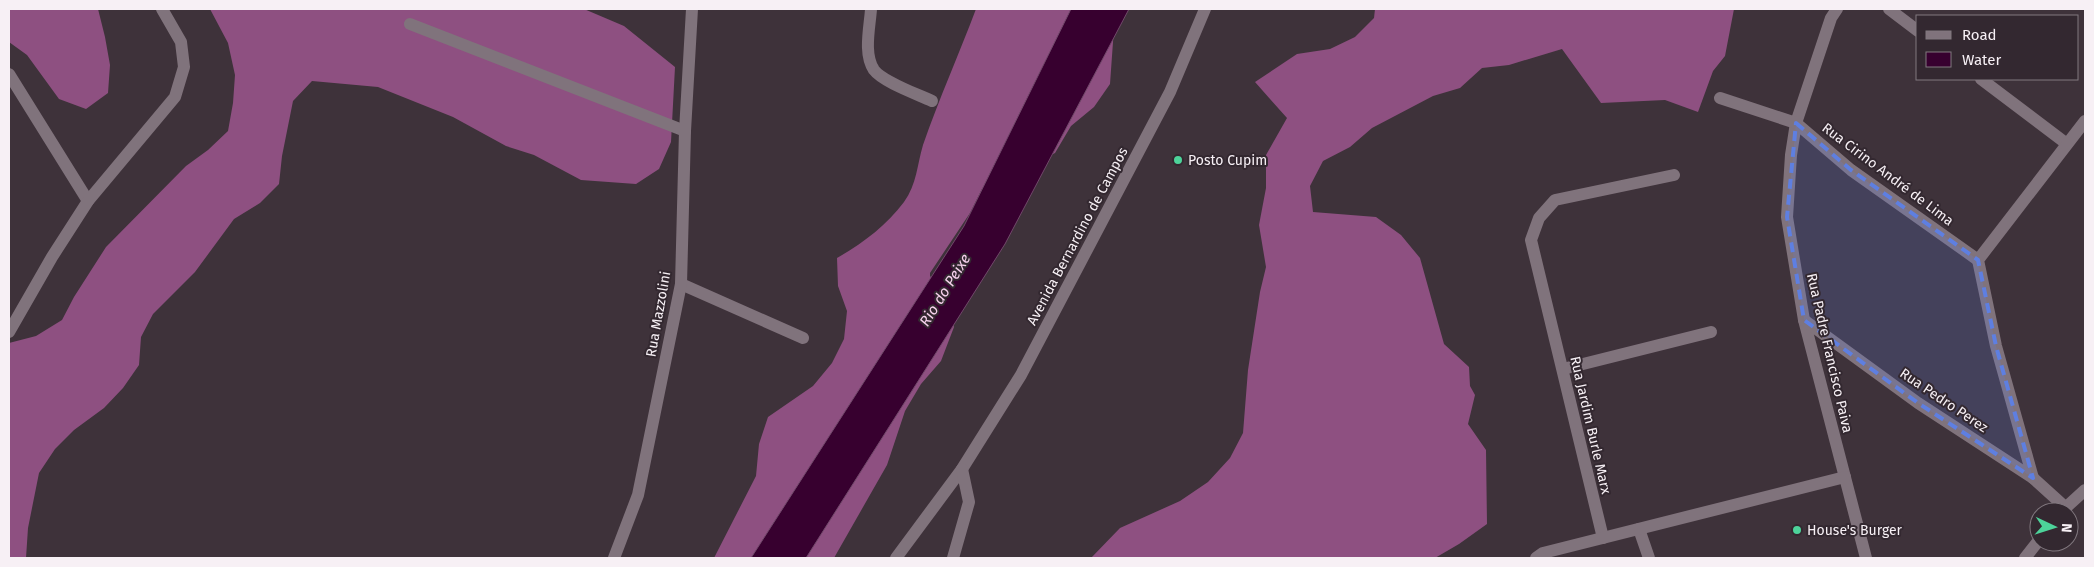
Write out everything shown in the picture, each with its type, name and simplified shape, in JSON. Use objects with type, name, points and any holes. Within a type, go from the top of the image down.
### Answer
[{"type":"street","points":[[9,332],[52,257],[88,201],[175,97],[184,67],[182,42],[162,9]]},
{"type":"street","name":"Rua Mazzolini","points":[[614,558],[638,495],[681,284],[685,131],[692,9]]},
{"type":"street","points":[[871,9],[869,50],[874,70],[883,77],[932,102]]},
{"type":"street","name":"Avenida Bernardino de Campos","points":[[896,558],[962,469],[1021,375],[1170,92],[1205,9]]},
{"type":"street","name":"Rua Padre Francisco Paiva","points":[[1837,9],[1831,18],[1796,123],[1791,155],[1787,217],[1804,320],[1866,558]]},
{"type":"street","points":[[1889,9],[1916,29]]},
{"type":"street","points":[[410,24],[685,131]]},
{"type":"street","points":[[9,74],[88,201]]},
{"type":"street","points":[[1982,80],[2067,144]]},
{"type":"street","name":"Rua Cirino André de Lima","points":[[1720,98],[1796,123],[1851,170],[1978,260]]},
{"type":"street","points":[[2033,478],[1996,346],[1978,260],[2085,122]]},
{"type":"street","name":"Rua Jardim Burle Marx","points":[[1603,538],[1531,240],[1539,218],[1555,200],[1674,175]]},
{"type":"street","points":[[681,284],[803,338]]},
{"type":"street","name":"Rua Pedro Perez","points":[[1804,320],[1918,403],[2033,478],[2056,502]]},
{"type":"street","points":[[1563,369],[1712,332]]},
{"type":"street","points":[[953,558],[969,502],[962,469]]},
{"type":"street","points":[[1536,558],[1543,553],[1603,538],[1641,534],[1845,477]]},
{"type":"street","points":[[2071,502],[2085,490]]},
{"type":"street","points":[[1641,534],[1648,558]]},
{"type":"highlighted area","points":[[1796,123],[1851,170],[1978,260],[1996,346],[2033,478],[1918,403],[1804,320],[1787,217]]},
{"type":"shaded area","points":[[9,9],[98,9],[110,65],[108,93],[86,109],[59,99],[27,55],[9,42]]},
{"type":"shaded area","points":[[210,9],[584,9],[624,26],[675,67],[671,142],[659,169],[636,184],[581,180],[534,155],[506,146],[453,117],[378,87],[312,81],[293,101],[282,156],[279,184],[260,203],[234,219],[195,272],[153,314],[141,337],[139,365],[123,388],[104,408],[74,430],[55,449],[39,473],[28,528],[26,558],[9,558],[9,343],[36,336],[62,320],[74,297],[106,247],[186,166],[208,150],[228,131],[235,75],[228,43]]},
{"type":"shaded area","points":[[976,9],[1108,9],[1114,28],[1110,84],[1094,107],[1071,126],[1055,153],[1030,165],[1002,167],[982,189],[970,213],[930,273],[930,276],[949,299],[954,327],[941,361],[921,384],[905,411],[887,465],[834,558],[714,558],[756,476],[759,444],[768,417],[813,386],[832,363],[844,339],[847,311],[838,286],[837,258],[865,240],[882,226],[897,211],[908,195],[914,181],[929,128]]},
{"type":"shaded area","points":[[1375,9],[1734,9],[1725,56],[1713,71],[1698,112],[1665,100],[1601,103],[1562,49],[1509,65],[1482,68],[1460,88],[1433,96],[1372,128],[1350,147],[1323,161],[1310,186],[1313,212],[1376,217],[1401,235],[1420,258],[1444,344],[1469,367],[1470,386],[1475,395],[1468,424],[1486,450],[1487,524],[1435,558],[1091,558],[1120,528],[1180,501],[1208,482],[1230,458],[1243,433],[1248,370],[1260,292],[1266,267],[1259,225],[1266,188],[1266,155],[1287,118],[1255,82],[1297,54],[1330,49],[1355,37],[1374,18]]},
{"type":"water","name":"Rio do Peixe","points":[[1071,9],[1129,9],[1005,244],[806,558],[751,558],[964,226]]},
{"type":"place","name":"Posto Cupim","points":[[1178,160]]},
{"type":"place","name":"House's Burger","points":[[1797,530]]}]
